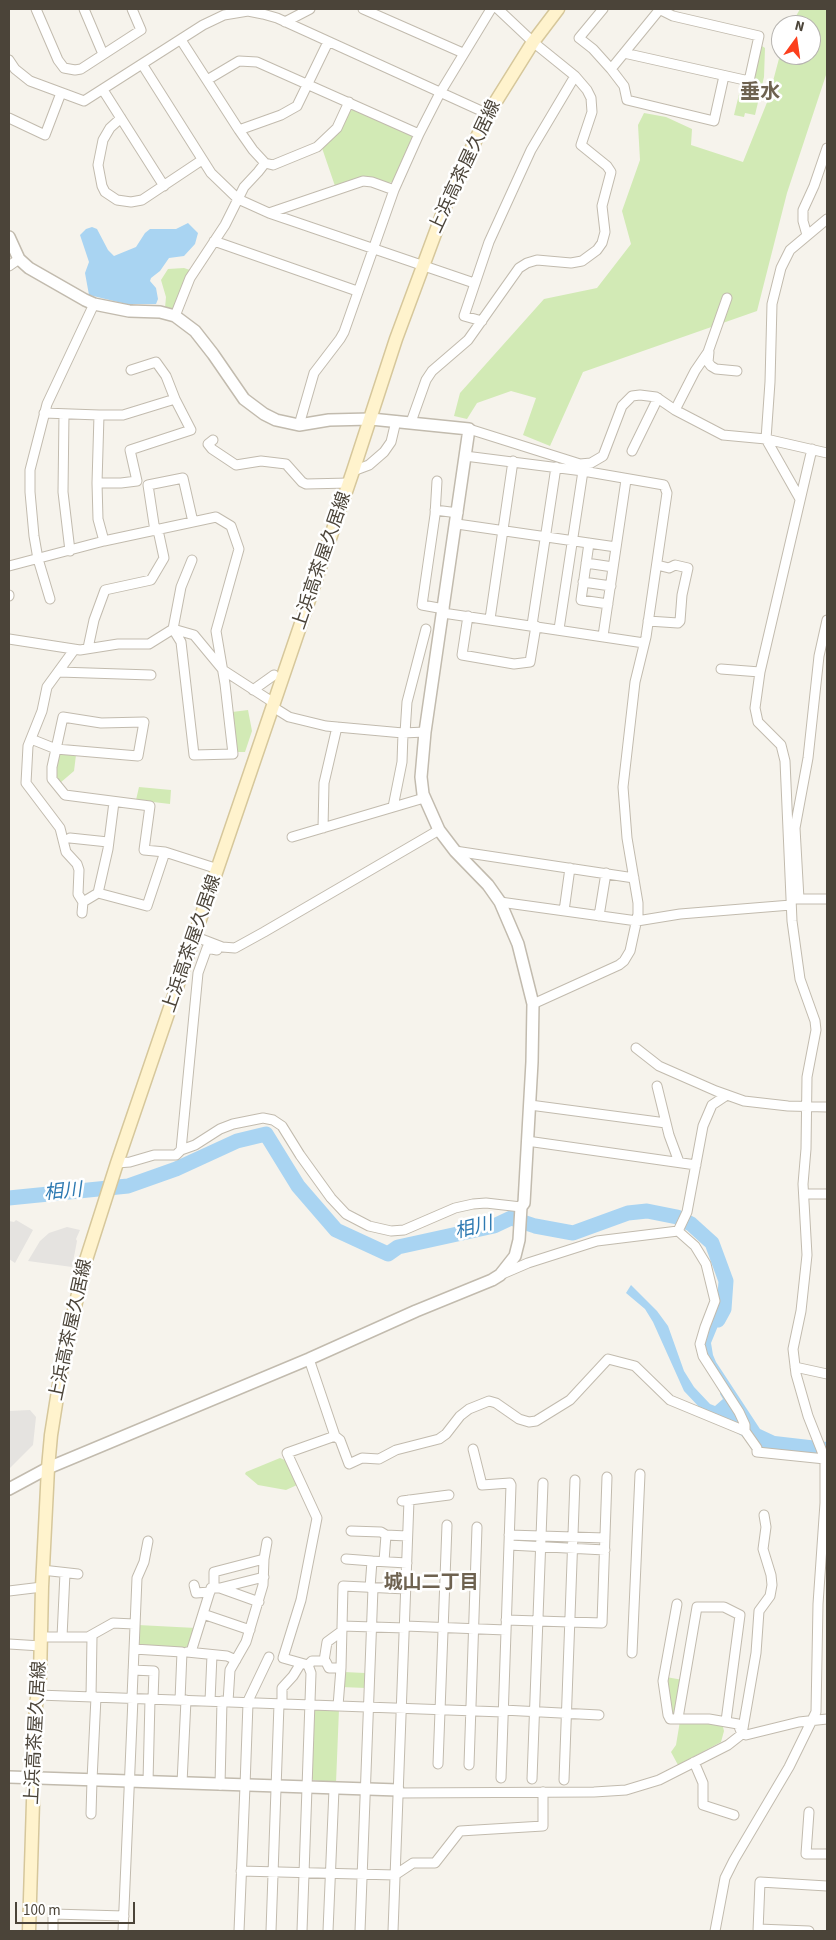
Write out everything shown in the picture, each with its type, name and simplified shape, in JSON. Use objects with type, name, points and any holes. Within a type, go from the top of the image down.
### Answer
[{"type":"main road","name":"上浜高茶屋久居線","points":[[29,1931],[41,1641],[42,1570],[48,1468],[64,1354],[81,1279],[115,1169],[196,938],[396,339],[449,196],[488,114],[533,42],[558,9]]},
{"type":"street","points":[[36,9],[55,55],[64,68],[70,70],[81,69],[141,30],[132,9]]},
{"type":"street","points":[[84,9],[103,54]]},
{"type":"street","points":[[286,22],[310,9]]},
{"type":"street","points":[[364,9],[463,53]]},
{"type":"street","points":[[299,425],[314,373],[340,339],[394,190],[419,134],[463,53],[491,9]]},
{"type":"street","points":[[411,422],[426,380],[432,371],[460,348],[482,321],[513,275],[524,265],[536,260],[577,262],[594,253],[604,240],[606,229],[603,202],[611,172],[607,166],[581,145],[591,117],[592,105],[588,90],[575,76],[533,42],[498,9]]},
{"type":"street","points":[[603,9],[579,38],[593,49],[612,69],[624,86],[627,100],[714,121],[724,76]]},
{"type":"street","points":[[612,69],[624,54],[660,9],[673,16],[759,36],[749,82],[624,54]]},
{"type":"street","points":[[9,60],[15,69],[30,81],[84,101],[210,21],[232,12],[248,11],[286,22],[488,114]]},
{"type":"street","points":[[181,40],[239,130],[264,163],[273,165],[317,147],[337,128],[349,102]]},
{"type":"street","points":[[239,130],[281,115],[300,102],[328,42]]},
{"type":"street","points":[[207,80],[232,64],[251,61],[262,64],[419,134]]},
{"type":"street","points":[[142,64],[202,160],[217,180],[238,198],[269,213],[474,283]]},
{"type":"street","points":[[482,321],[464,316],[474,283],[501,214],[523,167],[546,123],[575,76]]},
{"type":"street","points":[[103,90],[164,186]]},
{"type":"street","points":[[9,118],[45,135],[61,94]]},
{"type":"street","points":[[121,118],[106,134],[99,153],[98,170],[102,186],[106,192],[117,200],[131,202],[142,200],[202,160]]},
{"type":"street","points":[[807,235],[802,215],[827,148]]},
{"type":"street","points":[[175,316],[190,278],[214,241],[244,187],[264,163]]},
{"type":"street","points":[[269,213],[363,181],[372,182],[394,190]]},
{"type":"street","points":[[800,499],[766,439],[772,304],[785,258],[790,250],[827,219]]},
{"type":"street","points":[[9,237],[20,260],[39,275],[94,304],[129,311],[160,312],[175,316],[195,332],[207,346],[244,399],[264,414],[299,425],[329,420],[371,418],[469,430],[626,480],[664,485],[667,493],[666,502],[648,621],[635,682],[623,787],[627,838],[638,903],[637,921],[630,951],[619,965],[533,1004]]},
{"type":"street","points":[[214,241],[357,291]]},
{"type":"street","points":[[9,266],[20,260]]},
{"type":"street","points":[[675,410],[708,350],[727,298]]},
{"type":"street","points":[[50,599],[38,559],[32,515],[30,470],[52,390],[94,304]]},
{"type":"street","points":[[708,350],[708,362],[711,366],[737,371]]},
{"type":"street","points":[[97,483],[121,483],[137,480],[130,450],[191,430],[166,376],[156,362],[131,370]]},
{"type":"street","points":[[465,456],[556,467],[582,467],[602,456],[619,412],[627,400],[632,396],[640,395],[658,398],[675,410],[723,435],[766,439],[827,452]]},
{"type":"street","points":[[632,451],[658,398]]},
{"type":"street","points":[[44,414],[123,416],[175,399]]},
{"type":"street","points":[[64,414],[62,492],[70,551]]},
{"type":"street","points":[[99,415],[98,519],[104,541]]},
{"type":"street","points":[[214,440],[208,444],[212,449],[236,465],[261,461],[286,464],[306,484],[351,477],[384,452],[391,442],[396,420]]},
{"type":"street","points":[[469,430],[425,732],[421,777],[424,798],[439,830],[455,851],[488,885],[500,902],[518,944],[533,1004],[530,1104],[524,1203],[520,1209],[515,1256],[500,1275]]},
{"type":"street","points":[[715,1931],[725,1878],[752,1819],[789,1767],[816,1712],[818,1604],[825,1503],[825,1458],[808,1416],[795,1367],[793,1349],[801,1311],[806,1255],[804,1194],[807,1077],[816,1030],[815,1020],[800,979],[785,761],[781,745],[758,722],[755,708],[760,672],[812,449]]},
{"type":"street","points":[[490,619],[514,462]]},
{"type":"street","points":[[468,616],[462,656],[514,664],[530,662],[556,467]]},
{"type":"street","points":[[558,630],[582,467]]},
{"type":"street","points":[[88,648],[94,620],[105,590],[151,580],[164,558],[156,531],[148,485],[183,478],[193,522]]},
{"type":"street","points":[[603,636],[626,480]]},
{"type":"street","points":[[437,481],[435,510],[421,607],[644,643]]},
{"type":"street","points":[[435,510],[457,519],[503,530],[616,547]]},
{"type":"street","points":[[9,566],[104,541],[216,517],[230,526],[239,549],[216,630],[234,754],[194,755],[181,642],[173,629],[182,587],[192,560]]},
{"type":"street","points":[[589,543],[580,600],[608,604]]},
{"type":"street","points":[[586,563],[613,567]]},
{"type":"street","points":[[648,621],[678,623],[680,621],[682,595],[688,568],[675,566],[669,568],[657,565]]},
{"type":"street","points":[[583,582],[610,586]]},
{"type":"street","points":[[794,901],[795,828],[808,758],[819,656],[827,620]]},
{"type":"street","points":[[9,639],[42,643],[74,650],[118,644],[149,644],[173,629],[194,635],[222,670],[297,720],[337,727],[404,733],[425,732]]},
{"type":"street","points":[[392,807],[402,762],[407,702],[426,629]]},
{"type":"street","points":[[74,650],[47,687],[42,711],[27,750],[27,786],[60,828],[66,852],[77,864],[79,870],[78,894],[83,902],[82,913]]},
{"type":"street","points":[[721,669],[760,672]]},
{"type":"street","points":[[59,672],[150,675]]},
{"type":"street","points":[[253,690],[274,675]]},
{"type":"street","points":[[31,738],[56,749],[138,756],[144,722],[101,723],[64,718],[56,749],[52,767],[52,779],[65,795],[150,806],[144,850],[165,852],[218,869]]},
{"type":"street","points":[[324,828],[324,782],[337,727]]},
{"type":"street","points":[[292,837],[424,798]]},
{"type":"street","points":[[98,893],[114,802]]},
{"type":"street","points":[[181,1150],[198,973],[207,948],[227,954],[233,953],[235,948],[439,830]]},
{"type":"street","points":[[70,838],[108,842]]},
{"type":"street","points":[[455,851],[634,878]]},
{"type":"street","points":[[83,902],[98,893],[147,906],[165,852]]},
{"type":"street","points":[[564,911],[570,868]]},
{"type":"street","points":[[599,916],[606,873]]},
{"type":"street","points":[[500,902],[637,921],[794,901],[827,899]]},
{"type":"street","points":[[196,938],[235,948]]},
{"type":"street","points":[[636,1048],[659,1066],[727,1095],[759,1104],[827,1107]]},
{"type":"street","points":[[657,1086],[666,1123],[679,1162]]},
{"type":"street","points":[[678,1231],[686,1212],[703,1126],[712,1105],[727,1095]]},
{"type":"street","points":[[530,1104],[666,1123]]},
{"type":"street","points":[[115,1169],[130,1162],[154,1155],[176,1154],[195,1145],[220,1129],[233,1124],[263,1118],[273,1120],[282,1126],[331,1198],[346,1214],[369,1226],[392,1231],[404,1230],[455,1208],[473,1204],[486,1203],[520,1209]]},
{"type":"street","points":[[527,1141],[696,1165]]},
{"type":"street","points":[[804,1194],[827,1194]]},
{"type":"street","points":[[9,1489],[48,1468],[309,1359],[500,1275],[585,1244],[678,1231],[695,1246],[706,1264],[715,1301],[700,1344],[703,1356],[745,1425],[745,1431]]},
{"type":"street","points":[[309,1359],[335,1436],[340,1440],[349,1464],[362,1458],[379,1459],[396,1450],[439,1439],[465,1413],[489,1401],[496,1402],[519,1419],[529,1422],[536,1421],[570,1400],[608,1359],[635,1366],[670,1400],[745,1431],[757,1448],[757,1452],[825,1458]]},
{"type":"street","points":[[795,1367],[827,1374]]},
{"type":"street","points":[[302,1931],[311,1673],[304,1664],[283,1658],[301,1600],[317,1518],[287,1453],[335,1436]]},
{"type":"street","points":[[473,1449],[482,1485],[511,1485],[501,1778]]},
{"type":"street","points":[[632,1653],[640,1474]]},
{"type":"street","points":[[506,1620],[602,1623],[607,1477]]},
{"type":"street","points":[[564,1780],[575,1480]]},
{"type":"street","points":[[532,1779],[543,1483]]},
{"type":"street","points":[[393,1931],[408,1536],[406,1500],[449,1495]]},
{"type":"street","points":[[9,1777],[365,1789],[398,1792],[594,1792],[626,1790],[659,1780],[728,1745],[742,1734],[756,1653],[759,1612],[770,1596],[772,1585],[772,1575],[763,1549],[766,1527],[764,1515]]},
{"type":"street","points":[[438,1764],[447,1525]]},
{"type":"street","points":[[469,1765],[477,1527]]},
{"type":"street","points":[[351,1530],[408,1536]]},
{"type":"street","points":[[384,1561],[386,1535]]},
{"type":"street","points":[[509,1535],[605,1538]]},
{"type":"street","points":[[124,1931],[134,1624],[137,1578],[144,1562],[148,1540]]},
{"type":"street","points":[[220,1785],[225,1702],[230,1670],[250,1630],[259,1602],[264,1577],[264,1559],[267,1542]]},
{"type":"street","points":[[509,1546],[605,1550]]},
{"type":"street","points":[[182,1783],[183,1700],[186,1652],[215,1589],[214,1572],[264,1559]]},
{"type":"street","points":[[346,1559],[407,1563]]},
{"type":"street","points":[[360,1931],[372,1561]]},
{"type":"street","points":[[42,1570],[78,1574]]},
{"type":"street","points":[[62,1637],[65,1573]]},
{"type":"street","points":[[194,1585],[196,1593],[264,1577]]},
{"type":"street","points":[[338,1706],[343,1586],[406,1589]]},
{"type":"street","points":[[9,1591],[42,1587]]},
{"type":"street","points":[[215,1589],[259,1602]]},
{"type":"street","points":[[677,1604],[663,1685],[670,1719],[726,1721],[738,1724],[742,1734]]},
{"type":"street","points":[[678,1718],[697,1607],[724,1607],[740,1615],[726,1721]]},
{"type":"street","points":[[203,1614],[250,1630]]},
{"type":"street","points":[[88,1637],[113,1623],[134,1624]]},
{"type":"street","points":[[341,1668],[329,1668],[324,1661],[327,1642],[342,1628],[405,1627],[506,1630]]},
{"type":"street","points":[[9,1644],[62,1637],[92,1637],[94,1697],[91,1814]]},
{"type":"street","points":[[134,1649],[227,1656],[236,1660]]},
{"type":"street","points":[[210,1701],[212,1655]]},
{"type":"street","points":[[239,1931],[248,1703],[269,1658]]},
{"type":"street","points":[[271,1931],[276,1787],[282,1688],[304,1664],[312,1661],[324,1661]]},
{"type":"street","points":[[133,1670],[154,1672],[148,1782]]},
{"type":"street","points":[[38,1695],[599,1714]]},
{"type":"street","points":[[742,1734],[746,1735],[814,1719],[827,1719]]},
{"type":"street","points":[[694,1762],[703,1783],[703,1805],[734,1815]]},
{"type":"street","points":[[328,1931],[334,1789]]},
{"type":"street","points":[[241,1871],[395,1875],[413,1863],[435,1863],[460,1830],[543,1826],[543,1792]]},
{"type":"street","points":[[808,1812],[806,1854],[827,1854]]},
{"type":"street","points":[[810,1931],[758,1930],[760,1882],[827,1886]]},
{"type":"street","points":[[53,1931],[53,1914],[124,1916]]},
{"type":"green space","points":[[800,9],[827,9],[827,72],[787,193],[757,311],[583,372],[550,446],[523,435],[536,398],[511,391],[477,403],[467,419],[454,416],[460,393],[544,299],[597,288],[631,244],[622,211],[640,160],[638,125],[644,113],[666,117],[692,129],[691,145],[743,162],[768,100],[777,65],[821,65],[821,15],[797,15]]},
{"type":"green space","points":[[762,46],[765,48],[764,77],[755,115],[745,113],[744,117],[734,115],[742,82],[752,84]]},
{"type":"green space","points":[[353,109],[411,134],[413,138],[393,182],[388,183],[363,177],[335,186],[322,148],[338,134],[350,111]]},
{"type":"green space","points":[[184,268],[190,270],[174,307],[171,310],[165,308],[166,297],[161,280],[168,269]]},
{"type":"green space","points":[[248,710],[252,731],[245,752],[237,752],[232,712]]},
{"type":"green space","points":[[63,753],[76,755],[74,771],[60,783],[57,779],[56,767],[58,756]]},
{"type":"green space","points":[[139,787],[171,790],[170,804],[136,800]]},
{"type":"green space","points":[[280,1458],[287,1461],[297,1485],[286,1490],[258,1485],[245,1474],[246,1472]]},
{"type":"green space","points":[[138,1625],[196,1628],[190,1647],[187,1649],[140,1646],[137,1644]]},
{"type":"green space","points":[[344,1672],[365,1673],[367,1676],[366,1688],[341,1687]]},
{"type":"green space","points":[[666,1677],[683,1680],[677,1715],[673,1716]]},
{"type":"green space","points":[[314,1708],[339,1709],[336,1783],[313,1780],[311,1777]]},
{"type":"green space","points":[[680,1721],[722,1723],[724,1731],[721,1742],[678,1765],[671,1752],[676,1745]]},
{"type":"shaded area","points":[[16,1220],[33,1230],[15,1263],[9,1259],[9,1221],[14,1222]]},
{"type":"shaded area","points":[[67,1227],[80,1230],[76,1239],[72,1267],[28,1261],[40,1241],[49,1233]]},
{"type":"shaded area","points":[[30,1410],[36,1417],[33,1445],[9,1469],[9,1411]]},
{"type":"water","points":[[188,223],[198,233],[195,244],[184,256],[169,258],[160,271],[151,278],[150,281],[156,288],[158,299],[156,304],[133,304],[132,307],[89,295],[85,273],[89,262],[80,235],[86,229],[92,227],[97,229],[108,250],[114,256],[136,247],[150,229],[176,229]]},
{"type":"water","points":[[725,1270],[725,1309],[711,1343],[716,1362],[760,1429],[775,1436],[827,1442],[827,1456],[761,1449],[700,1408],[684,1391],[653,1322],[645,1309],[626,1293],[631,1285],[657,1311],[668,1326],[684,1371],[694,1387],[710,1404],[715,1406],[723,1399],[720,1394],[724,1383],[705,1349],[704,1341],[709,1324],[721,1300]]},
{"type":"waterway","name":"相川","points":[[9,1198],[128,1186],[176,1169],[237,1141],[266,1134],[298,1186],[336,1230],[388,1254],[398,1247],[494,1226],[511,1218],[535,1226],[573,1233],[628,1213],[647,1211],[677,1217],[691,1224],[712,1243],[726,1281],[724,1309],[718,1320]]},
{"type":"district","name":"垂水","points":[[760,94]]},
{"type":"district","name":"城山二丁目","points":[[431,1584]]}]
